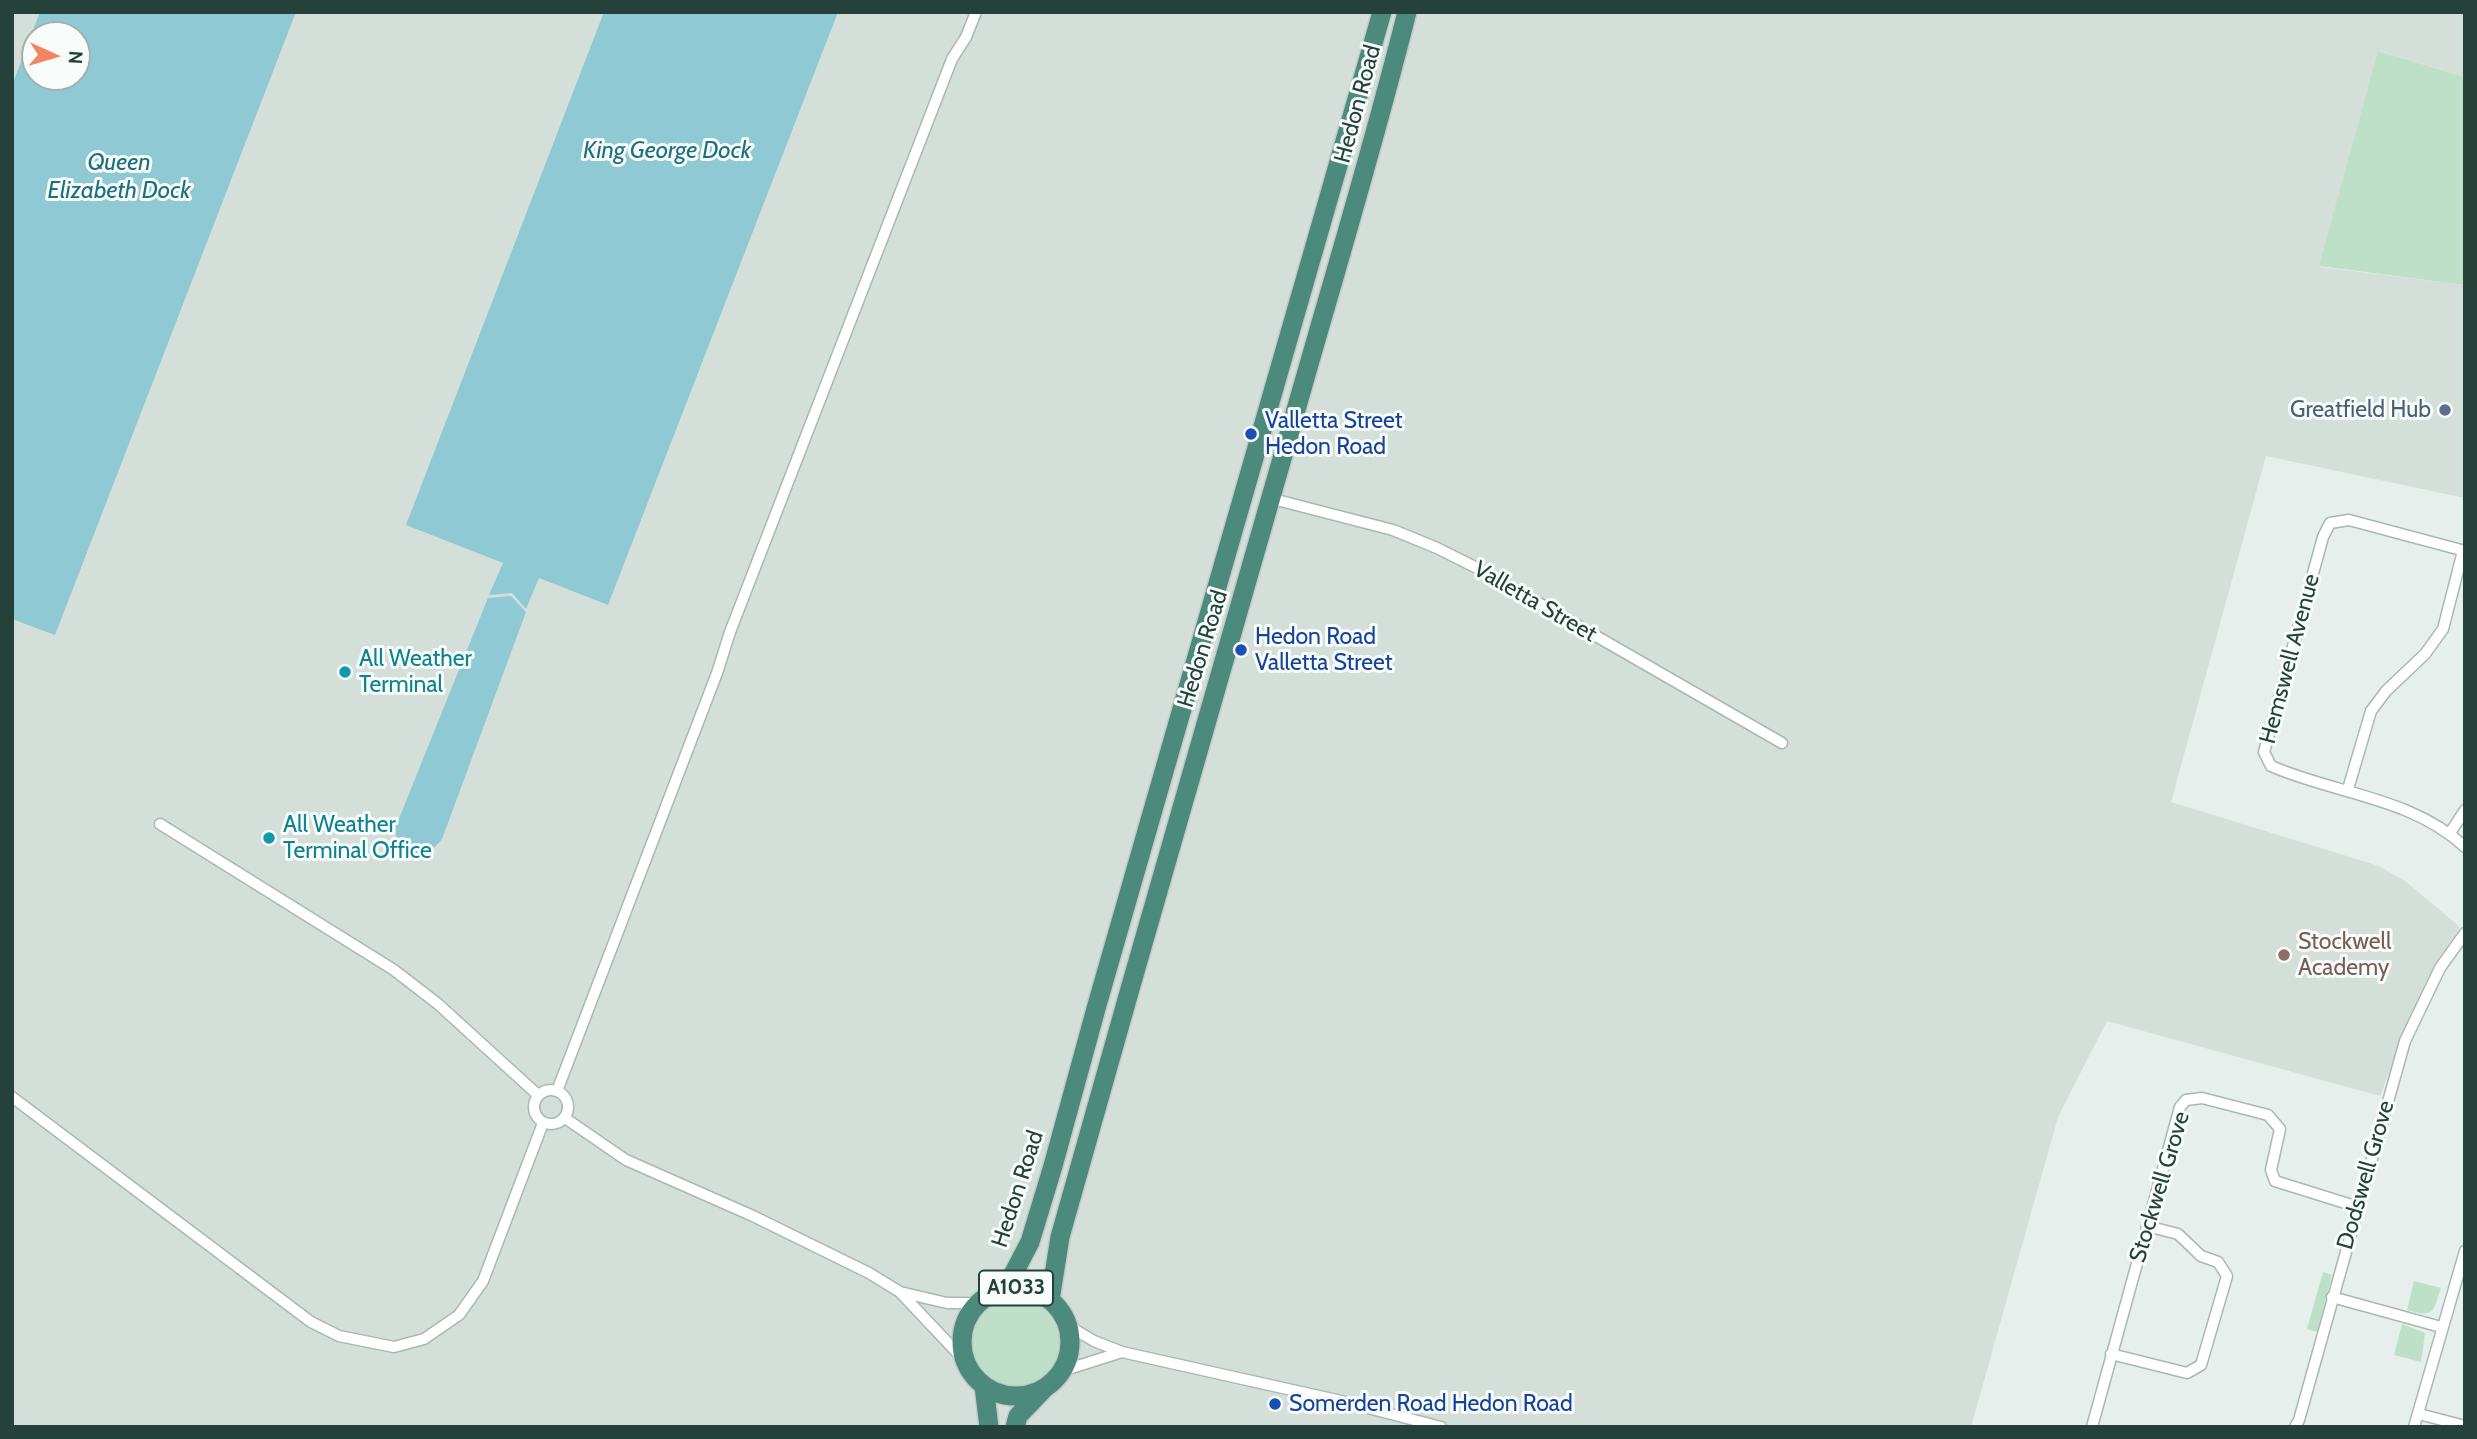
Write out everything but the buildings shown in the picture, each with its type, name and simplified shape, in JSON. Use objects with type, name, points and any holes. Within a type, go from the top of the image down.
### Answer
[{"type":"highway","name":"Hedon Road","points":[[1006,1288],[1030,1242],[1054,1166],[1097,1005],[1382,12]]},
{"type":"highway","name":"Hedon Road","points":[[1050,1300],[1060,1237],[1169,850],[1273,499],[1381,115],[1407,12]]},
{"type":"highway","name":"A1033","points":[[964,1360],[962,1330],[968,1315],[991,1293],[1006,1288],[1022,1288],[1037,1292],[1050,1300],[1067,1325],[1070,1340],[1062,1371]]},
{"type":"highway","points":[[964,1360],[972,1375],[999,1394],[1031,1394],[1046,1387]]},
{"type":"highway","points":[[1016,1427],[1018,1416],[1062,1371]]},
{"type":"highway","points":[[984,1386],[989,1427]]},
{"type":"street","points":[[557,1091],[782,496],[953,59],[976,12]]},
{"type":"street","name":"Valletta Street","points":[[1273,499],[1393,530],[1437,548],[1483,571],[1782,743]]},
{"type":"street","name":"Hemswell Avenue","points":[[2464,551],[2349,520],[2330,523],[2323,537],[2264,752],[2271,766],[2289,774],[2348,789],[2407,811],[2450,833],[2465,846]]},
{"type":"street","points":[[2348,789],[2371,711],[2386,691],[2425,654],[2443,629],[2464,551]]},
{"type":"street","points":[[2450,833],[2465,810]]},
{"type":"street","points":[[160,824],[394,970],[438,1004],[538,1096]]},
{"type":"street","name":"Dodswell Grove","points":[[2294,1427],[2299,1420],[2314,1371],[2332,1297],[2405,1041],[2440,968],[2465,933]]},
{"type":"street","points":[[547,1090],[557,1091],[568,1102],[565,1118],[555,1124],[543,1123],[534,1111],[538,1096],[547,1090]]},
{"type":"street","points":[[12,1097],[310,1322],[339,1336],[394,1347],[424,1339],[459,1315],[483,1281],[543,1123]]},
{"type":"street","name":"Stockwell Grove","points":[[2092,1427],[2180,1107],[2186,1100],[2202,1098],[2268,1115],[2280,1129],[2271,1170],[2275,1181],[2358,1207]]},
{"type":"street","points":[[565,1118],[626,1160],[753,1216],[869,1273],[900,1292],[964,1360]]},
{"type":"street","points":[[2111,1354],[2187,1373],[2201,1365],[2221,1298],[2227,1276],[2218,1262],[2201,1256],[2178,1234],[2147,1226]]},
{"type":"street","points":[[2414,1427],[2465,1251]]},
{"type":"street","points":[[900,1292],[947,1303],[978,1303]]},
{"type":"street","points":[[2332,1297],[2441,1327]]},
{"type":"street","points":[[1067,1325],[1094,1341],[1122,1352],[1341,1401],[1441,1427]]},
{"type":"street","points":[[1062,1371],[1122,1352]]},
{"type":"street","points":[[2419,1414],[2465,1426]]},
{"type":"shaded area","points":[[12,12],[2465,12],[2465,77],[2379,51],[2320,267],[2465,285],[2465,498],[2266,456],[2171,802],[2379,866],[2405,881],[2460,927],[2425,983],[2380,1096],[2107,1021],[2058,1117],[1971,1427],[12,1427]]},
{"type":"green space","points":[[2378,51],[2465,77],[2465,285],[2319,266]]},
{"type":"green space","points":[[2323,1272],[2332,1275],[2317,1332],[2307,1329]]},
{"type":"green space","points":[[2414,1281],[2441,1288],[2432,1311],[2423,1313],[2407,1310]]},
{"type":"green space","points":[[1015,1299],[1032,1303],[1046,1312],[1055,1326],[1059,1343],[1055,1360],[1046,1374],[1032,1383],[1015,1387],[998,1383],[984,1374],[975,1360],[971,1343],[975,1326],[984,1312],[998,1303]]},
{"type":"green space","points":[[2402,1324],[2425,1333],[2421,1362],[2394,1355]]},
{"type":"water","name":"Queen Elizabeth Dock","points":[[40,12],[296,12],[55,635],[12,619],[12,85],[21,62],[21,91],[91,91],[91,21],[37,21]]},
{"type":"water","name":"King George Dock","points":[[604,12],[838,12],[608,605],[539,578],[526,609],[512,593],[489,595],[503,563],[406,525]]},
{"type":"water","points":[[511,596],[526,612],[442,839],[431,850],[413,854],[396,842],[396,826],[488,598]]},
{"type":"place","name":"Greatfield Hub","points":[[2445,410]]},
{"type":"place","name":"Valletta Street Hedon Road","points":[[1251,434]]},
{"type":"place","name":"Hedon Road Valletta Street","points":[[1241,650]]},
{"type":"place","name":"All Weather Terminal","points":[[345,672]]},
{"type":"place","name":"All Weather Terminal Office","points":[[269,838]]},
{"type":"place","name":"Stockwell Academy","points":[[2284,955]]},
{"type":"place","name":"Somerden Road Hedon Road","points":[[1275,1404]]}]
